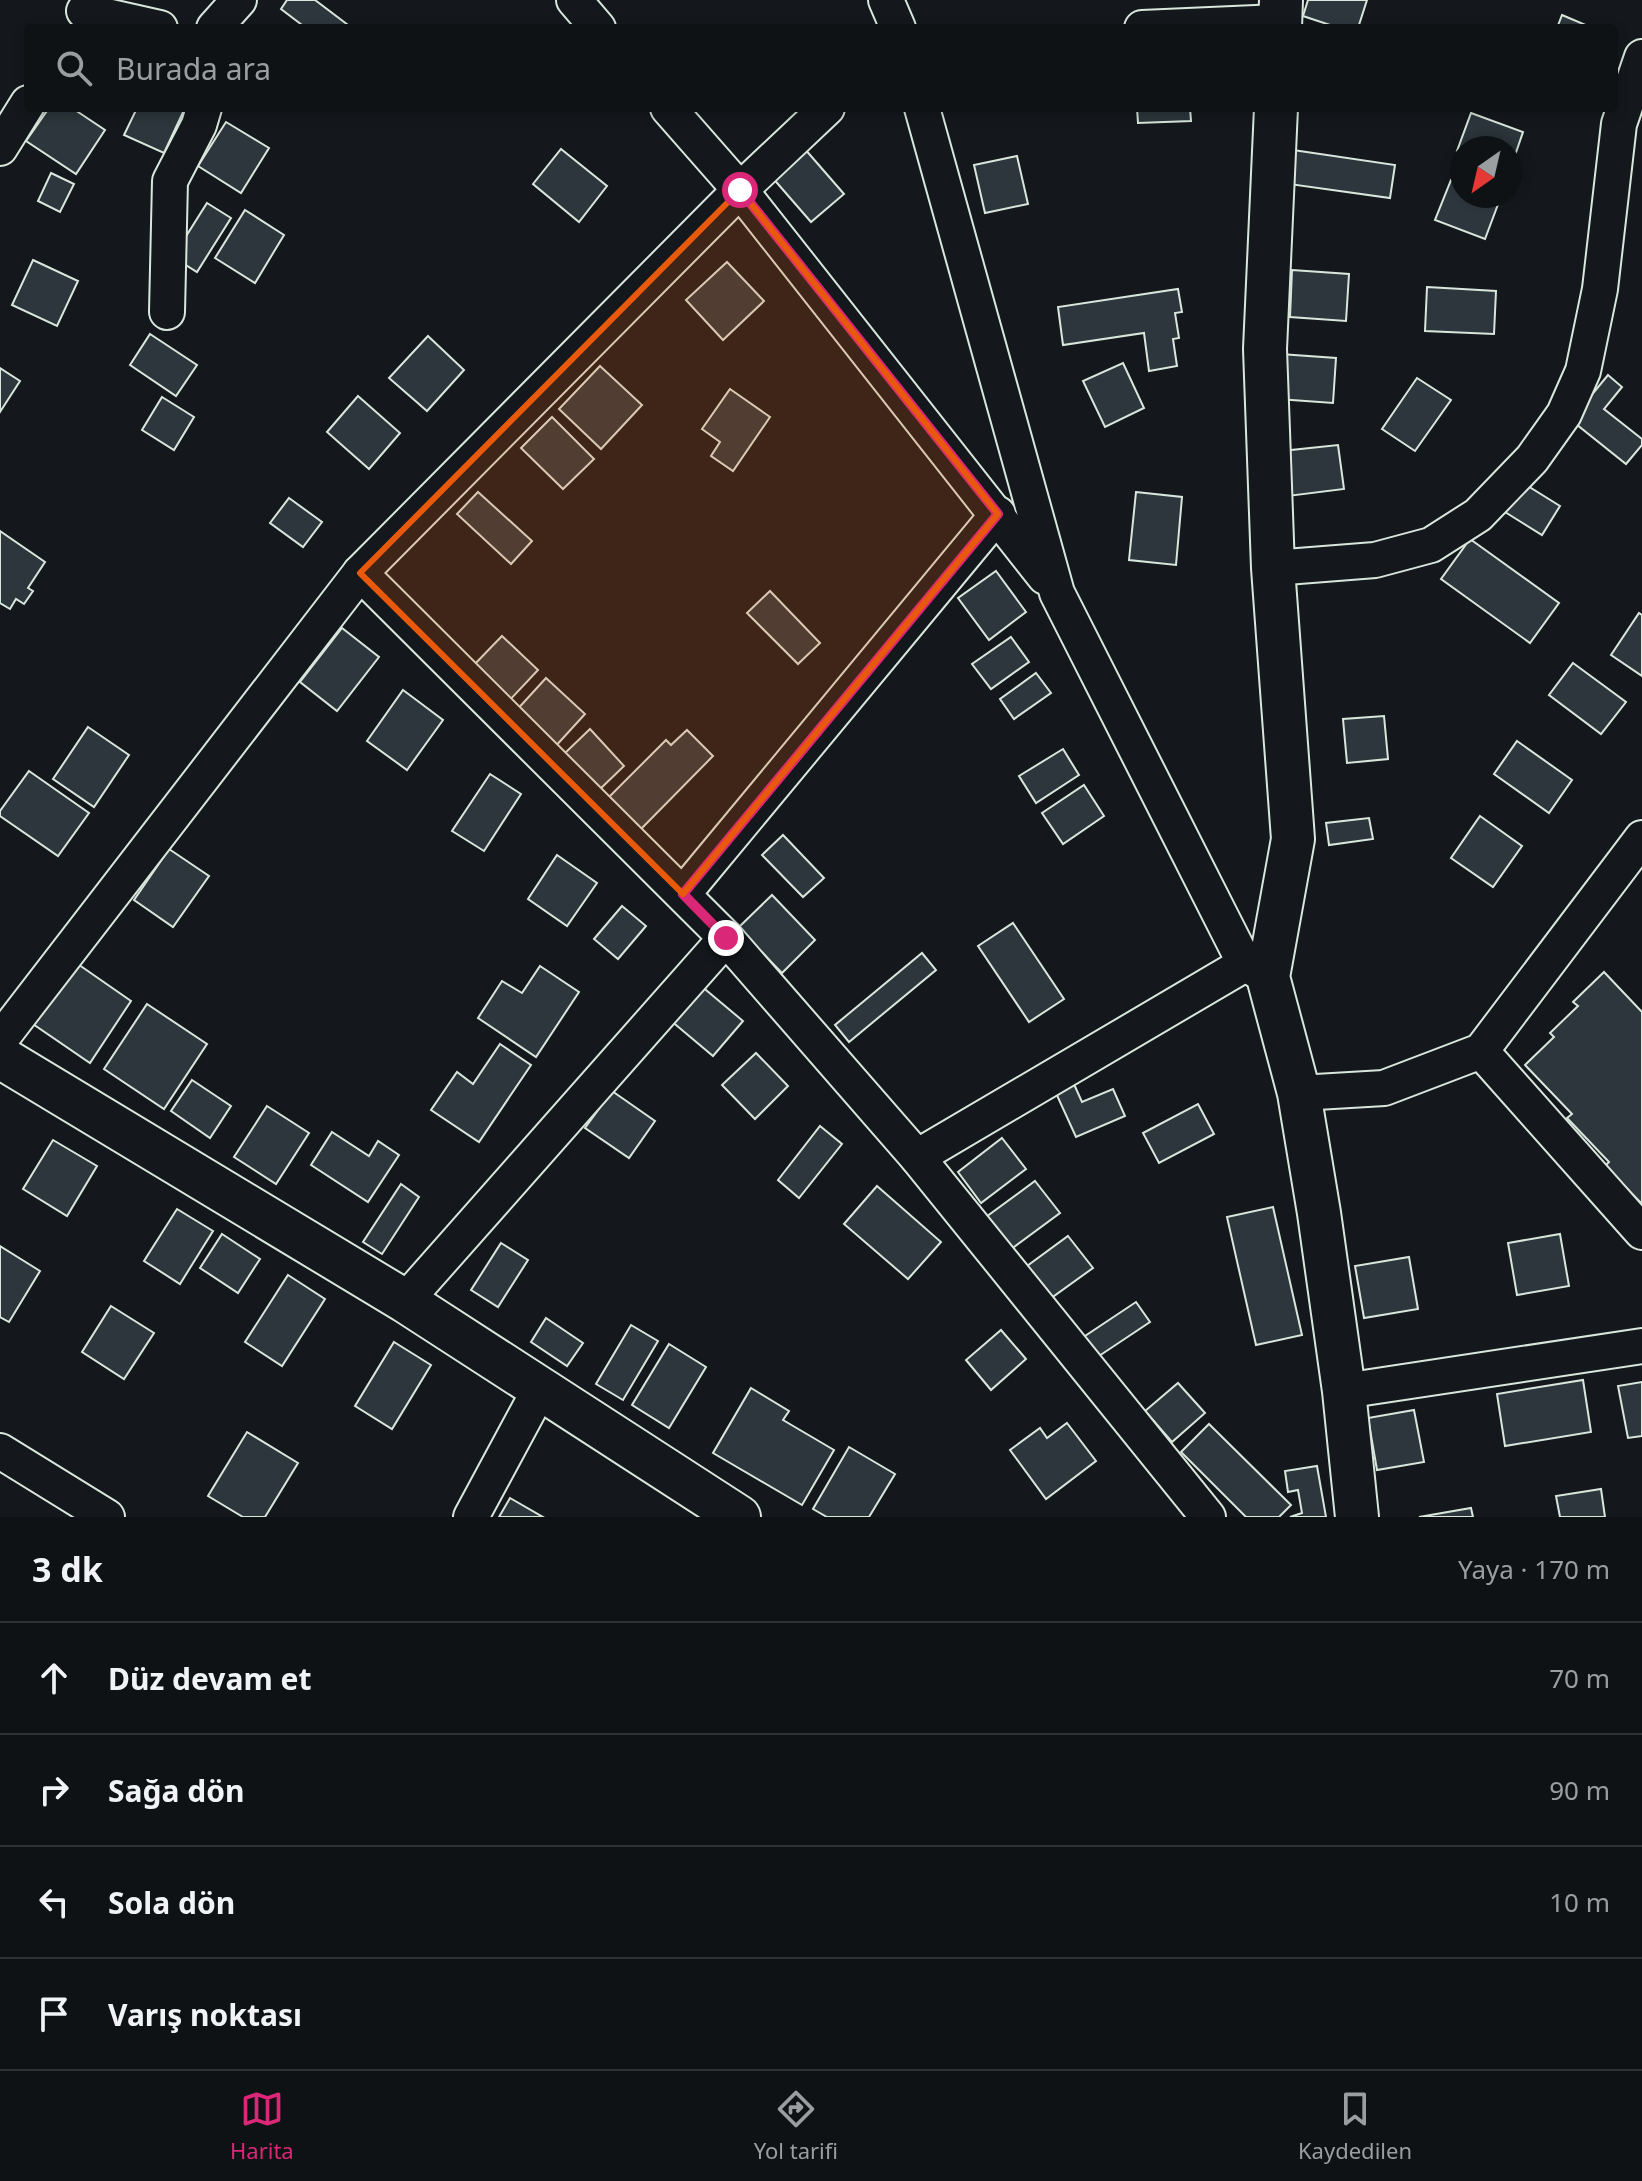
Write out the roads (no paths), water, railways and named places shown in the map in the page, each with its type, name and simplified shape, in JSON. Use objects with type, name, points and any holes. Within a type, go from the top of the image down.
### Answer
[{"type":"street","points":[[218,24],[239,0]]},
{"type":"street","points":[[574,0],[595,24]]},
{"type":"street","points":[[886,0],[896,24]]},
{"type":"street","points":[[82,13],[139,24]]},
{"type":"street","points":[[1193,24],[1281,17]]},
{"type":"street","points":[[1273,568],[1375,560],[1431,545],[1478,515],[1532,459],[1564,414],[1583,371],[1600,289],[1619,124],[1642,57]]},
{"type":"street","points":[[0,148],[24,109]]},
{"type":"street","points":[[167,312],[170,181],[203,112]]},
{"type":"street","points":[[672,112],[740,190],[998,514],[1057,593],[1257,971],[1299,1093],[1344,1391],[1357,1517]]},
{"type":"street","points":[[0,1040],[360,573],[740,190],[823,112]]},
{"type":"street","points":[[923,112],[1057,593]]},
{"type":"street","points":[[917,1157],[1257,971],[1293,839],[1273,568],[1265,349],[1276,112]]},
{"type":"street","points":[[683,894],[998,514]]},
{"type":"street","points":[[360,573],[726,938],[917,1157],[1208,1517]]},
{"type":"street","points":[[1299,1093],[1384,1088],[1481,1051],[1642,838]]},
{"type":"street","points":[[405,1301],[726,938]]},
{"type":"street","points":[[1481,1051],[1642,1232]]},
{"type":"street","points":[[0,1057],[405,1301],[739,1517]]},
{"type":"street","points":[[1344,1391],[1642,1346]]},
{"type":"street","points":[[471,1517],[540,1389]]},
{"type":"street","points":[[0,1451],[107,1517]]}]
